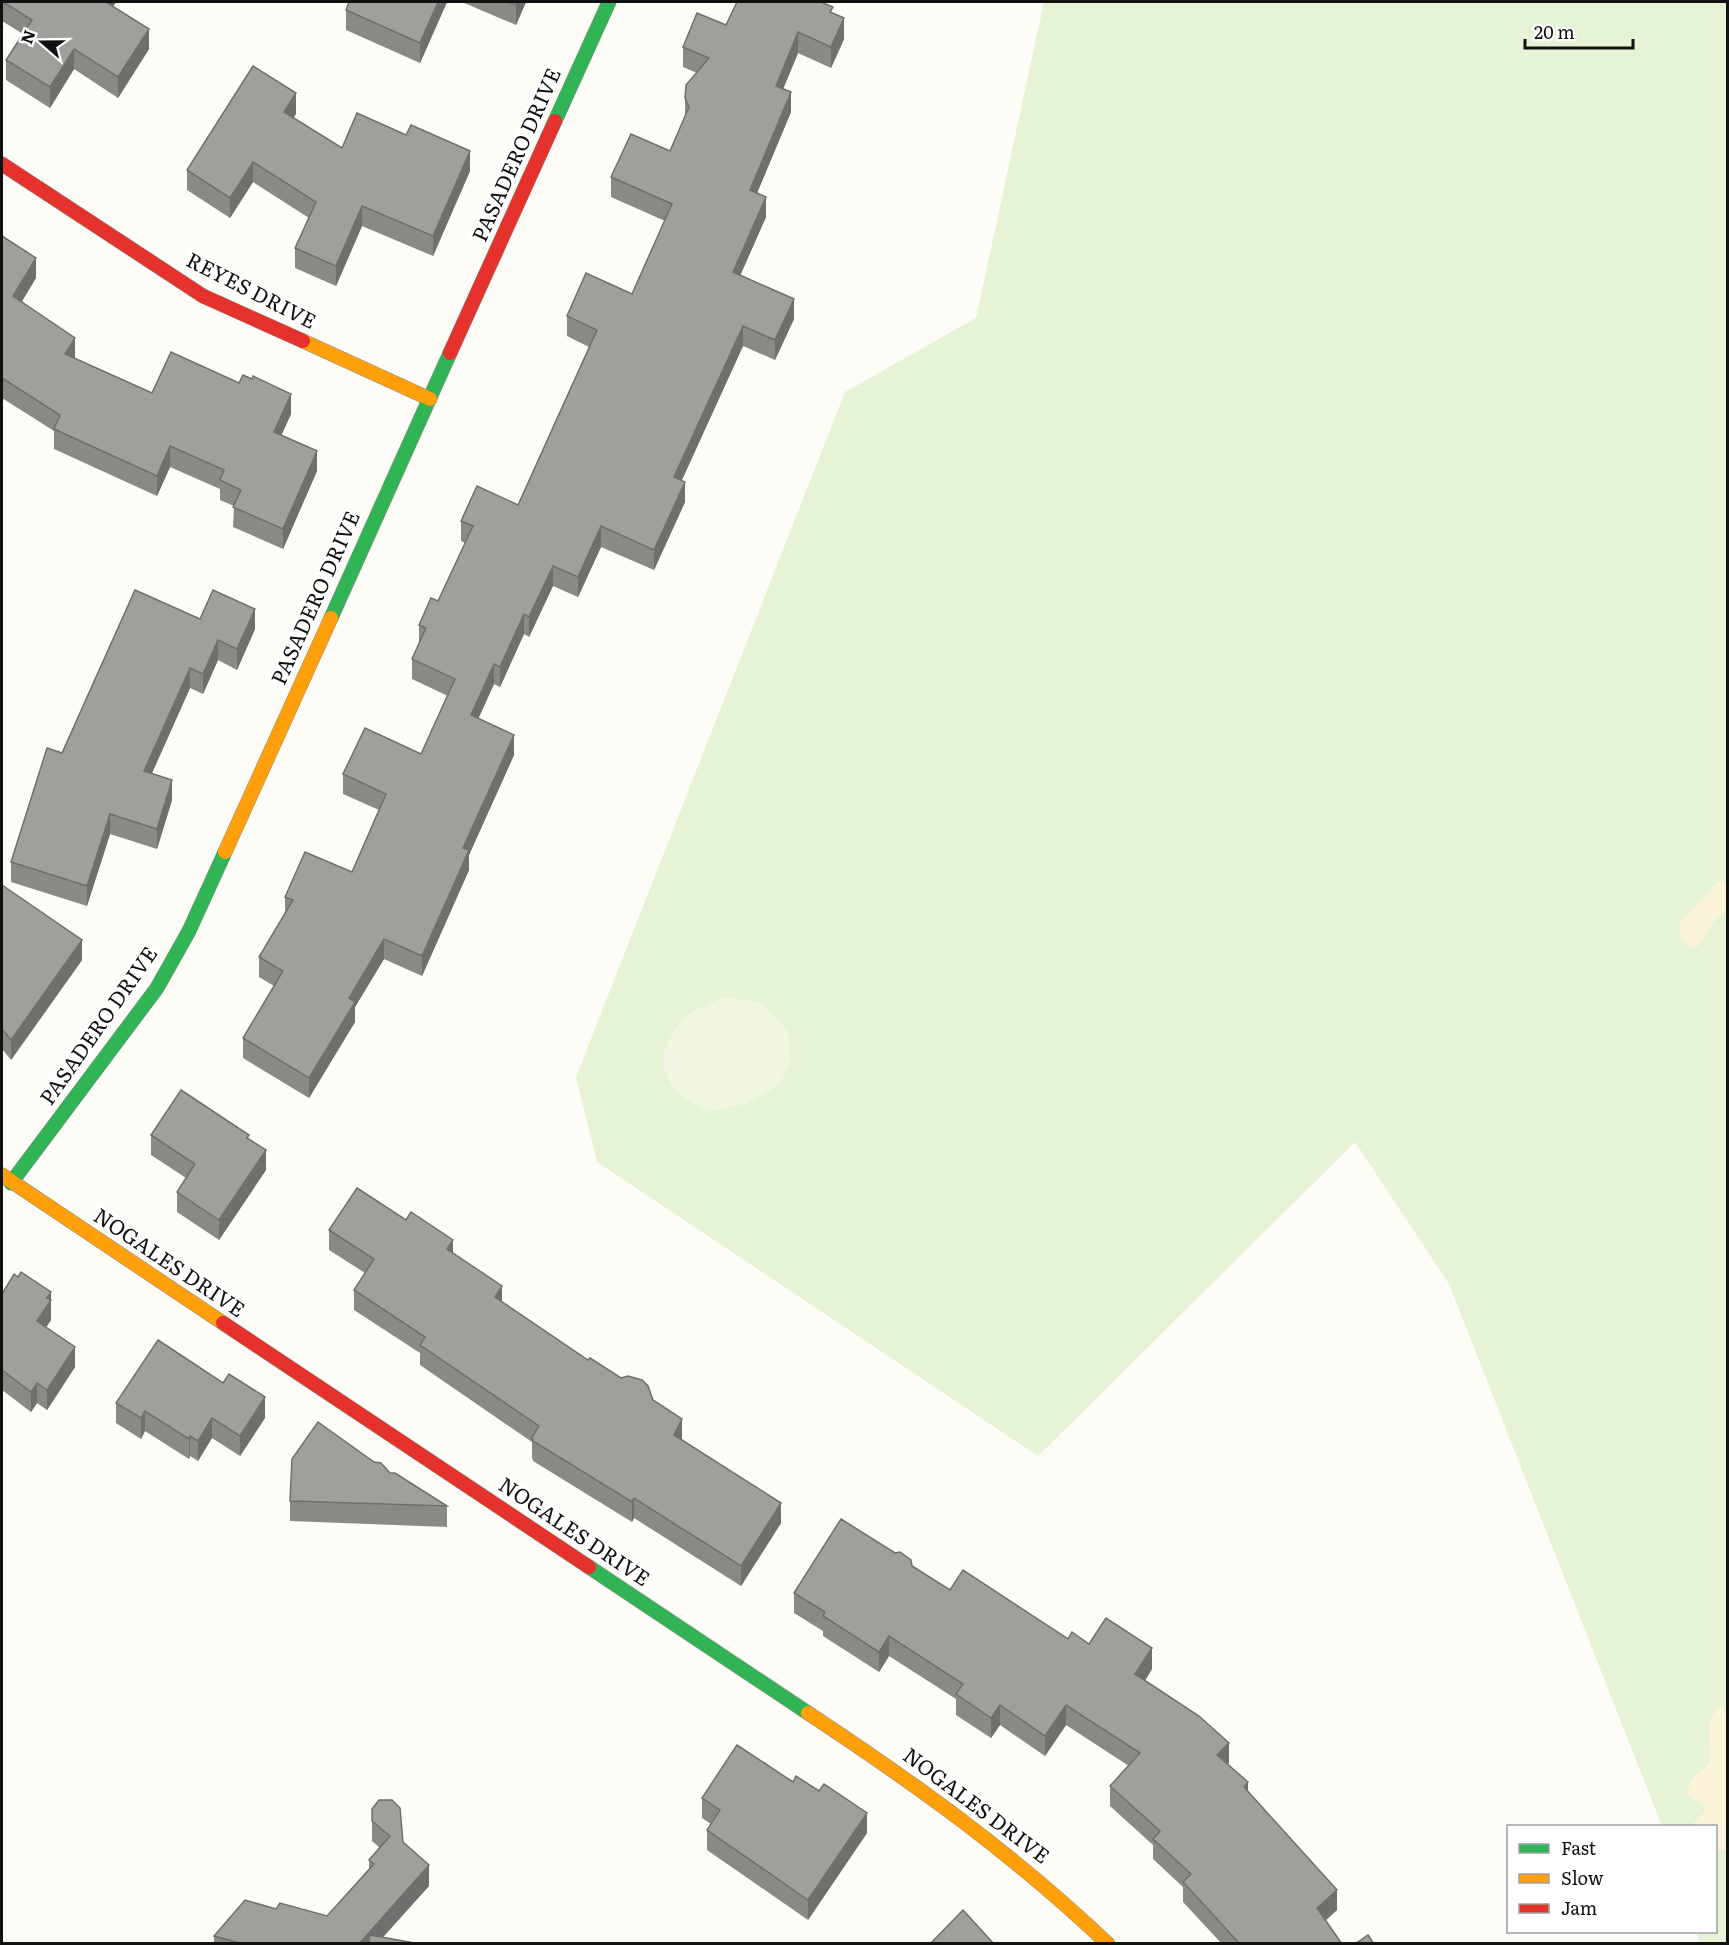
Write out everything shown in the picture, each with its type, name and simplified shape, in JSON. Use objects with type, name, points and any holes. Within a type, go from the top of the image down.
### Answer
[{"type":"street","name":"PASADERO DRIVE","points":[[6,1179],[157,988],[189,931],[609,2]]},
{"type":"street","name":"REYES DRIVE","points":[[2,164],[203,296],[430,399]]},
{"type":"street","name":"NOGALES DRIVE","points":[[6,1179],[922,1789],[980,1830],[1048,1886],[1108,1944]]},
{"type":"green space","points":[[1044,2],[1727,2],[1727,1943],[1700,1943],[1696,1933],[1717,1933],[1717,1825],[1662,1825],[1449,1284],[1355,1142],[1038,1456],[597,1162],[576,1077],[845,392],[976,318]]},
{"type":"green space","points":[[725,997],[762,1003],[788,1032],[790,1063],[779,1085],[746,1104],[710,1111],[683,1098],[672,1086],[664,1069],[663,1054],[674,1030],[688,1014]]},
{"type":"sand","points":[[1719,881],[1727,881],[1727,909],[1714,921],[1698,946],[1689,948],[1679,935],[1681,921]]},
{"type":"sand","points":[[1718,1707],[1728,1710],[1727,1850],[1717,1850],[1717,1825],[1693,1825],[1698,1817],[1705,1813],[1703,1805],[1688,1795],[1692,1780],[1710,1762],[1709,1727]]},
{"type":"building","points":[[3,2],[106,2],[149,29],[118,77],[74,49],[50,87],[6,60],[32,20]]},
{"type":"building","points":[[349,2],[438,2],[420,43],[346,10]]},
{"type":"building","points":[[737,2],[821,2],[833,7],[830,12],[844,18],[831,47],[798,32],[776,86],[791,92],[750,190],[766,197],[733,272],[794,299],[775,340],[743,326],[674,477],[685,482],[654,550],[601,526],[578,577],[553,566],[529,617],[524,614],[500,667],[494,664],[471,715],[514,735],[463,848],[469,850],[422,956],[384,939],[349,998],[355,1002],[309,1078],[243,1038],[283,971],[259,957],[293,900],[285,897],[305,852],[352,872],[386,794],[343,774],[365,728],[421,754],[455,679],[412,659],[426,628],[419,625],[431,598],[438,601],[473,526],[461,521],[477,486],[518,505],[597,330],[567,316],[586,273],[632,294],[672,204],[611,177],[631,134],[670,151],[689,107],[685,98],[686,85],[709,58],[683,47],[697,13],[726,25]]},
{"type":"building","points":[[253,66],[296,93],[284,112],[342,148],[357,113],[406,135],[411,125],[470,151],[433,236],[362,206],[336,266],[295,248],[316,202],[253,162],[230,198],[187,170]]},
{"type":"building","points":[[2,236],[36,258],[13,296],[75,338],[65,354],[152,393],[171,352],[239,383],[243,375],[252,379],[253,376],[291,394],[274,432],[317,451],[283,529],[233,507],[241,490],[220,480],[224,470],[170,446],[157,476],[54,429],[60,415],[2,378]]},
{"type":"building","points":[[135,590],[200,619],[213,590],[255,609],[237,649],[218,640],[203,674],[190,668],[144,771],[172,780],[157,829],[110,814],[87,886],[11,862],[47,748],[62,753]]},
{"type":"building","points":[[2,885],[82,940],[11,1040],[2,1029]]},
{"type":"building","points":[[181,1090],[249,1135],[247,1138],[266,1150],[219,1220],[177,1192],[195,1164],[151,1135]]},
{"type":"building","points":[[357,1188],[406,1220],[411,1212],[453,1240],[447,1249],[502,1286],[495,1297],[588,1360],[590,1358],[621,1378],[628,1376],[642,1380],[648,1386],[653,1400],[682,1419],[674,1435],[781,1503],[741,1566],[634,1498],[632,1502],[533,1441],[532,1437],[539,1426],[420,1345],[425,1337],[354,1290],[374,1259],[329,1230]]},
{"type":"building","points":[[21,1272],[51,1292],[47,1298],[51,1300],[37,1321],[75,1347],[47,1390],[37,1383],[31,1392],[2,1370],[2,1294],[14,1274],[18,1277]]},
{"type":"building","points":[[158,1340],[223,1383],[229,1374],[265,1397],[240,1436],[212,1418],[198,1441],[190,1436],[189,1439],[145,1411],[141,1418],[116,1403]]},
{"type":"building","points":[[318,1422],[374,1462],[381,1463],[390,1473],[395,1473],[447,1506],[290,1501],[292,1459]]},
{"type":"building","points":[[841,1519],[895,1553],[900,1552],[911,1560],[912,1566],[950,1590],[963,1570],[1068,1639],[1072,1632],[1089,1644],[1106,1618],[1152,1648],[1135,1674],[1199,1716],[1229,1743],[1217,1755],[1248,1782],[1244,1787],[1337,1890],[1317,1908],[1342,1944],[1240,1944],[1183,1882],[1191,1874],[1153,1839],[1160,1831],[1110,1786],[1140,1753],[1066,1705],[1045,1736],[1000,1705],[991,1718],[956,1694],[963,1684],[889,1636],[879,1652],[823,1616],[825,1612],[794,1593]]},
{"type":"building","points":[[737,1745],[793,1782],[796,1776],[819,1791],[824,1784],[867,1813],[808,1900],[707,1830],[720,1810],[702,1798]]},
{"type":"building","points":[[379,1800],[392,1800],[400,1808],[403,1842],[429,1865],[359,1944],[243,1944],[214,1936],[245,1900],[276,1909],[280,1903],[327,1916],[374,1864],[369,1860],[390,1836],[372,1821],[372,1809]]},
{"type":"building","points":[[963,1910],[994,1944],[930,1944]]},
{"type":"building","points":[[370,1935],[420,1944],[369,1944]]},
{"type":"building","points":[[1368,1935],[1374,1944],[1355,1944]]},
{"type":"traffic: fast","points":[[555,121],[609,2]]},
{"type":"traffic: fast","points":[[331,618],[450,353]]},
{"type":"traffic: fast","points":[[11,1183],[157,988],[189,931],[225,852]]},
{"type":"traffic: fast","points":[[589,1567],[808,1713]]},
{"type":"traffic: slow","points":[[303,341],[430,399]]},
{"type":"traffic: slow","points":[[225,852],[331,618]]},
{"type":"traffic: slow","points":[[2,1175],[223,1323]]},
{"type":"traffic: slow","points":[[808,1713],[963,1821],[1036,1880],[1108,1944]]},
{"type":"traffic: jam","points":[[450,353],[555,121]]},
{"type":"traffic: jam","points":[[2,164],[203,296],[303,341]]},
{"type":"traffic: jam","points":[[223,1323],[589,1567]]}]
